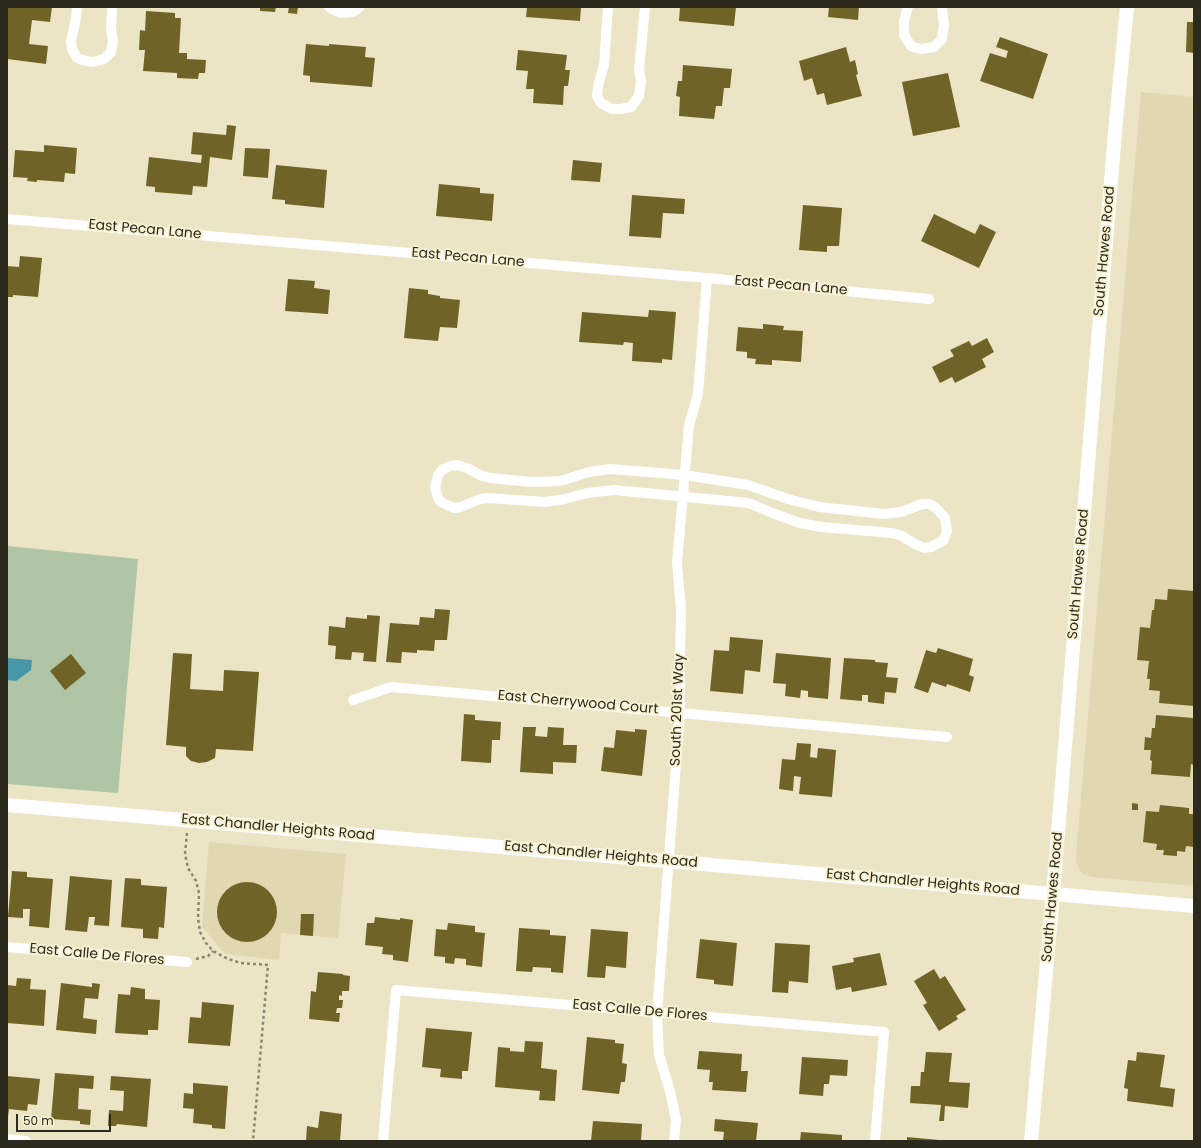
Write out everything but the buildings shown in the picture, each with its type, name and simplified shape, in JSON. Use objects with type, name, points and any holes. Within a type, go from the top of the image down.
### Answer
[{"type":"main road","name":"South Hawes Road","points":[[1031,1141],[1053,894],[1113,154],[1127,7]]},
{"type":"main road","name":"East Chandler Heights Road","points":[[7,805],[1194,906]]},
{"type":"street","points":[[78,7],[71,42],[72,49],[77,58],[93,62],[104,59],[111,52],[113,41],[111,28],[112,7]]},
{"type":"street","points":[[329,7],[342,13],[353,12],[360,7]]},
{"type":"street","points":[[608,7],[604,65],[598,86],[597,96],[601,103],[612,109],[631,107],[639,96],[641,81],[639,70],[645,7]]},
{"type":"street","points":[[908,7],[904,21],[904,35],[911,46],[921,49],[934,47],[942,39],[944,25],[942,7]]},
{"type":"street","name":"East Pecan Lane","points":[[7,218],[707,278],[929,299]]},
{"type":"street","name":"South 201st Way","points":[[674,1141],[676,1120],[670,1091],[659,1055],[657,1013],[680,712],[681,610],[677,563],[689,425],[698,394],[707,278]]},
{"type":"street","points":[[457,465],[490,478],[532,482],[560,481],[589,472],[610,470],[685,475],[753,486],[808,505],[819,507],[892,514],[922,504],[930,504],[935,507],[945,518],[947,531],[943,541],[931,547],[924,548],[902,536],[892,533],[821,527],[800,523],[749,503],[605,490],[545,502],[488,498],[480,499],[461,507],[454,508],[440,502],[435,488],[438,475],[443,469],[457,465]]},
{"type":"street","points":[[560,481],[565,499]]},
{"type":"street","points":[[749,503],[753,486]]},
{"type":"street","points":[[868,531],[869,512]]},
{"type":"street","name":"East Cherrywood Court","points":[[353,700],[391,687],[947,736]]},
{"type":"street","name":"East Calle De Flores","points":[[7,947],[187,962]]},
{"type":"street","name":"East Calle De Flores","points":[[383,1141],[396,990],[884,1032],[875,1141]]},
{"type":"street","points":[[7,1139],[26,1141]]},
{"type":"path","points":[[189,820],[185,854],[188,868],[196,881],[199,893],[198,918],[200,932],[213,951],[228,959],[268,965],[253,1141]]},
{"type":"path","points":[[187,962],[208,956],[213,951]]},
{"type":"shaded area","points":[[1141,92],[1194,97],[1194,886],[1091,877],[1080,871],[1076,862]]},
{"type":"shaded area","points":[[209,842],[346,854],[338,938],[281,933],[279,960],[225,954],[202,927]]},
{"type":"green space","points":[[7,546],[138,559],[118,793],[7,784]]},
{"type":"water","points":[[7,658],[32,660],[31,670],[16,681],[7,680]]}]
